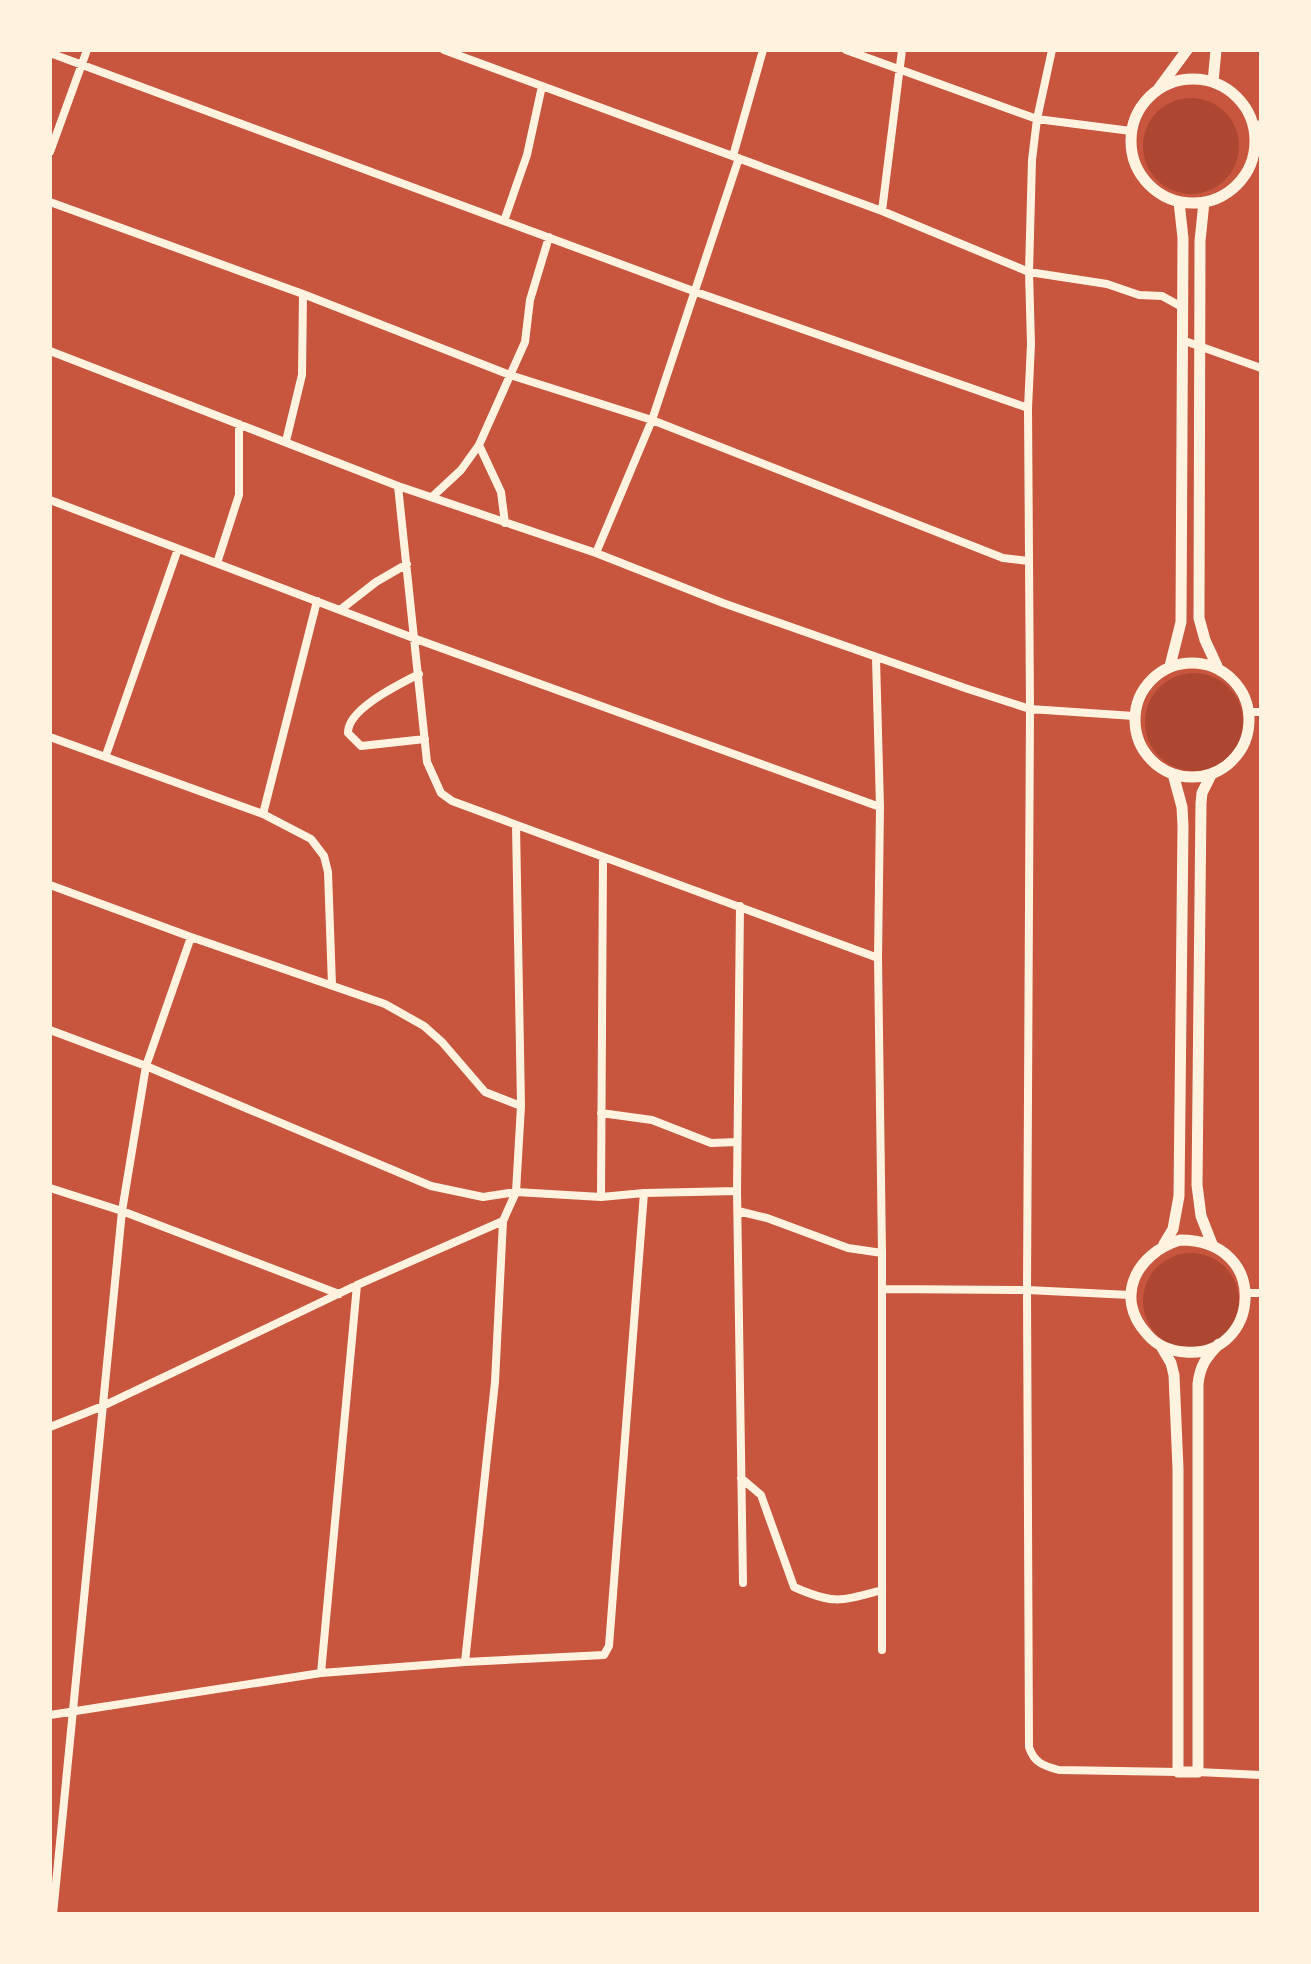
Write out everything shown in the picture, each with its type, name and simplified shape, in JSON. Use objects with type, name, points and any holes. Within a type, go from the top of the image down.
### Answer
[{"type":"street","points":[[50,152],[87,50]]},
{"type":"street","points":[[444,50],[882,211],[1029,272],[1107,284],[1139,295],[1162,296],[1182,307]]},
{"type":"street","points":[[596,553],[652,420],[696,292],[736,157],[763,50]]},
{"type":"street","points":[[846,50],[1037,119],[1131,131]]},
{"type":"street","points":[[882,211],[902,50]]},
{"type":"street","points":[[1052,50],[1037,119],[1032,160],[1029,272],[1027,1290],[1029,1731],[1032,1757],[1042,1766],[1059,1770],[1261,1775]]},
{"type":"street","points":[[1156,90],[1184,80],[1213,82],[1238,98],[1248,110],[1257,124],[1251,165],[1240,182],[1224,195],[1204,202],[1179,202],[1157,192],[1141,175],[1132,154],[1131,131],[1136,115],[1187,50]]},
{"type":"street","points":[[1213,82],[1216,50]]},
{"type":"street","points":[[50,53],[696,292],[1028,408]]},
{"type":"street","points":[[504,221],[527,155],[542,86]]},
{"type":"street","points":[[50,202],[303,294],[510,375],[652,420],[1003,558],[1029,561]]},
{"type":"street","points":[[1170,666],[1181,622],[1183,238],[1179,202]]},
{"type":"street","points":[[1204,202],[1200,241],[1199,618],[1217,666],[1242,691],[1255,712],[1241,750],[1228,765],[1211,775],[1192,778],[1156,766],[1143,752],[1136,735],[1134,716],[1137,700],[1145,686],[1156,674],[1170,666],[1190,662],[1217,666]]},
{"type":"street","points":[[432,497],[461,470],[479,445],[525,342],[530,300],[549,237]]},
{"type":"street","points":[[286,441],[302,375],[303,294]]},
{"type":"street","points":[[1182,340],[1261,368]]},
{"type":"street","points":[[50,351],[398,486],[596,553],[876,658],[1030,709],[1134,716]]},
{"type":"street","points":[[217,563],[239,495],[239,424]]},
{"type":"street","points":[[479,445],[501,492],[505,523]]},
{"type":"street","points":[[398,486],[427,762],[441,793],[452,801],[878,958]]},
{"type":"street","points":[[50,500],[416,639],[880,807]]},
{"type":"street","points":[[1182,527],[1199,527]]},
{"type":"street","points":[[106,755],[178,549]]},
{"type":"street","points":[[340,610],[376,582],[407,564]]},
{"type":"street","points":[[263,814],[317,601]]},
{"type":"street","points":[[876,658],[883,1289],[882,1650]]},
{"type":"street","points":[[419,674],[360,710],[350,720],[348,733],[361,746],[425,739]]},
{"type":"street","points":[[50,737],[263,814],[311,839],[324,856],[328,872],[332,985]]},
{"type":"street","points":[[1164,1244],[1173,1229],[1179,1196],[1181,1100],[1182,807],[1173,774]]},
{"type":"street","points":[[1211,775],[1202,793],[1201,803],[1197,1185],[1201,1216],[1212,1244]]},
{"type":"street","points":[[465,1662],[495,1382],[503,1221],[516,1192],[521,1106],[516,825]]},
{"type":"street","points":[[601,1197],[603,858]]},
{"type":"street","points":[[50,885],[385,1004],[424,1026],[485,1092],[521,1106]]},
{"type":"street","points":[[740,906],[737,1191],[743,1583]]},
{"type":"street","points":[[1182,916],[1200,914]]},
{"type":"street","points":[[53,1914],[122,1211],[146,1066],[191,937]]},
{"type":"street","points":[[50,1030],[146,1066],[431,1186],[483,1197],[516,1192],[601,1197],[737,1191]]},
{"type":"street","points":[[1181,1100],[1198,1099]]},
{"type":"street","points":[[601,1113],[652,1120],[711,1143],[722,1145],[737,1142]]},
{"type":"street","points":[[50,1188],[122,1211],[339,1294]]},
{"type":"street","points":[[50,1715],[321,1673],[604,1655],[609,1646],[644,1193]]},
{"type":"street","points":[[738,1211],[767,1218],[848,1248],[882,1253]]},
{"type":"street","points":[[50,1427],[103,1406],[357,1285],[503,1221]]},
{"type":"street","points":[[1178,1772],[1178,1469],[1174,1375],[1161,1346],[1140,1326],[1130,1295],[1140,1266],[1150,1254],[1164,1244],[1180,1240],[1212,1244],[1234,1261],[1248,1293],[1239,1323],[1204,1360],[1199,1371],[1198,1772]]},
{"type":"street","points":[[321,1673],[357,1285]]},
{"type":"street","points":[[883,1289],[1027,1290],[1130,1295]]},
{"type":"street","points":[[1248,1293],[1261,1293]]},
{"type":"street","points":[[1161,1346],[1190,1353],[1219,1344]]},
{"type":"street","points":[[741,1478],[761,1495],[794,1587],[822,1599],[842,1601],[882,1590]]},
{"type":"shaded area","points":[[1182,98],[1200,98],[1218,106],[1231,119],[1239,137],[1236,165],[1218,186],[1200,194],[1182,194],[1164,186],[1151,173],[1143,155],[1143,137],[1151,119],[1164,106]]},
{"type":"shaded area","points":[[1194,673],[1213,677],[1228,688],[1239,703],[1243,722],[1239,741],[1228,756],[1213,767],[1194,771],[1175,767],[1160,756],[1149,741],[1145,722],[1149,703],[1160,688],[1175,677]]},
{"type":"shaded area","points":[[1191,1253],[1209,1256],[1225,1267],[1236,1283],[1239,1301],[1236,1319],[1225,1335],[1209,1346],[1191,1349],[1173,1346],[1157,1335],[1146,1319],[1143,1301],[1146,1283],[1157,1267],[1173,1256]]}]
